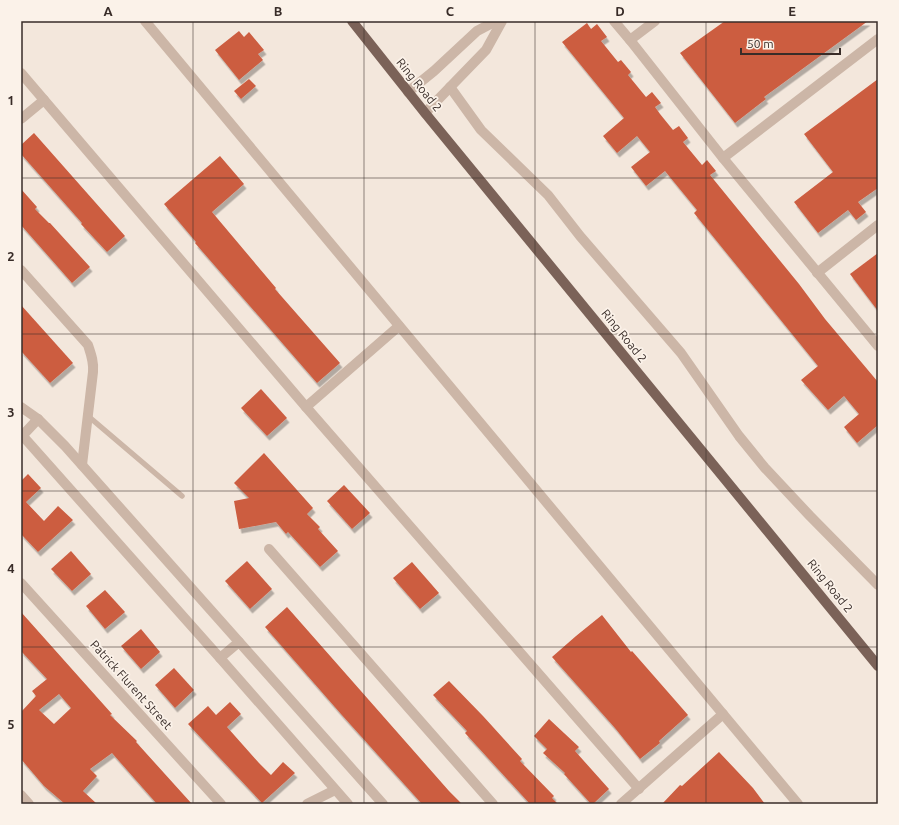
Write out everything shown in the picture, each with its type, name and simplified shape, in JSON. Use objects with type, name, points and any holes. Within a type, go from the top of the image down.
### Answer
[{"type":"main road","name":"Ring Road 2","points":[[352,21],[425,113],[878,666]]},
{"type":"street","points":[[145,21],[798,804]]},
{"type":"street","points":[[408,92],[434,71],[477,31],[496,21]]},
{"type":"street","points":[[425,113],[486,50],[502,21]]},
{"type":"street","points":[[614,21],[723,158],[878,346]]},
{"type":"street","points":[[630,40],[655,21]]},
{"type":"street","points":[[723,158],[878,39]]},
{"type":"street","points":[[21,73],[306,407],[639,789]]},
{"type":"street","points":[[450,87],[481,130],[548,195],[580,236],[681,353],[739,436],[765,468],[878,585]]},
{"type":"street","points":[[21,120],[44,100]]},
{"type":"street","points":[[818,273],[878,225]]},
{"type":"street","points":[[21,270],[88,345],[94,364],[82,465]]},
{"type":"street","points":[[306,407],[399,326]]},
{"type":"street","points":[[21,407],[38,418],[66,446],[383,804]]},
{"type":"street","points":[[38,418],[22,434],[348,804]]},
{"type":"street","points":[[269,549],[494,804]]},
{"type":"street","name":"Patrick Flurent Street","points":[[21,583],[221,804]]},
{"type":"street","points":[[220,658],[239,642]]},
{"type":"street","points":[[621,804],[723,714]]},
{"type":"street","points":[[307,804],[335,790]]},
{"type":"street","points":[[21,795],[29,804]]},
{"type":"lane","points":[[88,416],[182,496]]},
{"type":"building","points":[[725,21],[868,21],[764,97],[766,99],[735,123],[680,53]]},
{"type":"building","points":[[587,23],[591,29],[597,24],[607,37],[601,41],[618,62],[621,60],[631,72],[628,75],[646,97],[652,92],[661,103],[655,107],[660,114],[673,130],[679,126],[688,138],[683,142],[702,165],[707,160],[716,171],[710,175],[799,284],[825,319],[878,382],[878,425],[857,443],[844,427],[859,414],[844,396],[828,410],[801,380],[818,366],[694,213],[697,210],[665,171],[646,186],[631,167],[650,152],[637,136],[617,153],[603,136],[624,118],[562,42]]},
{"type":"building","points":[[239,31],[244,37],[249,32],[264,50],[258,54],[263,60],[239,80],[215,50]]},
{"type":"building","points":[[249,79],[256,86],[241,99],[234,91]]},
{"type":"building","points":[[878,79],[878,188],[858,202],[866,212],[856,220],[848,210],[818,233],[794,202],[833,172],[804,134]]},
{"type":"building","points":[[34,133],[125,236],[107,252],[21,154],[21,145]]},
{"type":"building","points":[[220,156],[244,184],[212,212],[276,288],[275,289],[340,363],[317,383],[195,243],[196,242],[164,204]]},
{"type":"building","points":[[21,189],[37,207],[35,209],[50,223],[90,267],[72,283],[21,225]]},
{"type":"building","points":[[878,253],[878,311],[850,274]]},
{"type":"building","points":[[21,305],[73,363],[50,383],[21,351]]},
{"type":"building","points":[[261,389],[287,418],[267,436],[241,408]]},
{"type":"building","points":[[264,453],[313,508],[307,514],[320,527],[318,529],[338,551],[320,567],[288,532],[286,534],[276,522],[239,529],[234,501],[249,498],[234,483]]},
{"type":"building","points":[[28,474],[41,488],[26,502],[44,521],[58,506],[73,520],[38,552],[21,534],[21,481]]},
{"type":"building","points":[[344,485],[370,513],[352,529],[327,501]]},
{"type":"building","points":[[71,551],[91,574],[72,591],[51,569]]},
{"type":"building","points":[[247,561],[272,589],[250,609],[225,581]]},
{"type":"building","points":[[412,562],[439,593],[420,609],[393,578]]},
{"type":"building","points":[[105,590],[125,612],[105,629],[86,606]]},
{"type":"building","points":[[287,607],[462,804],[422,804],[341,714],[265,627]]},
{"type":"building","points":[[21,612],[112,714],[110,715],[137,741],[136,742],[192,804],[157,804],[112,753],[90,769],[97,776],[83,791],[97,804],[65,804],[44,786],[21,759],[21,712],[36,696],[32,691],[47,679],[21,651]],"holes":[[[59,694],[71,708],[54,724],[39,710]]]},
{"type":"building","points":[[602,615],[631,652],[632,651],[688,715],[659,741],[660,743],[640,759],[615,728],[552,657]]},
{"type":"building","points":[[141,629],[160,652],[141,669],[121,646]]},
{"type":"building","points":[[174,668],[194,690],[175,708],[155,685]]},
{"type":"building","points":[[449,681],[522,759],[520,761],[554,796],[552,798],[558,804],[530,804],[465,733],[467,731],[433,695]]},
{"type":"building","points":[[230,702],[241,714],[227,727],[259,763],[271,775],[283,762],[295,773],[262,803],[188,724],[208,706],[216,715]]},
{"type":"building","points":[[549,719],[579,747],[575,751],[609,789],[593,804],[591,804],[564,774],[565,773],[543,753],[547,749],[534,736]]},
{"type":"building","points":[[719,752],[753,788],[765,804],[662,804],[680,785],[682,786]]}]
